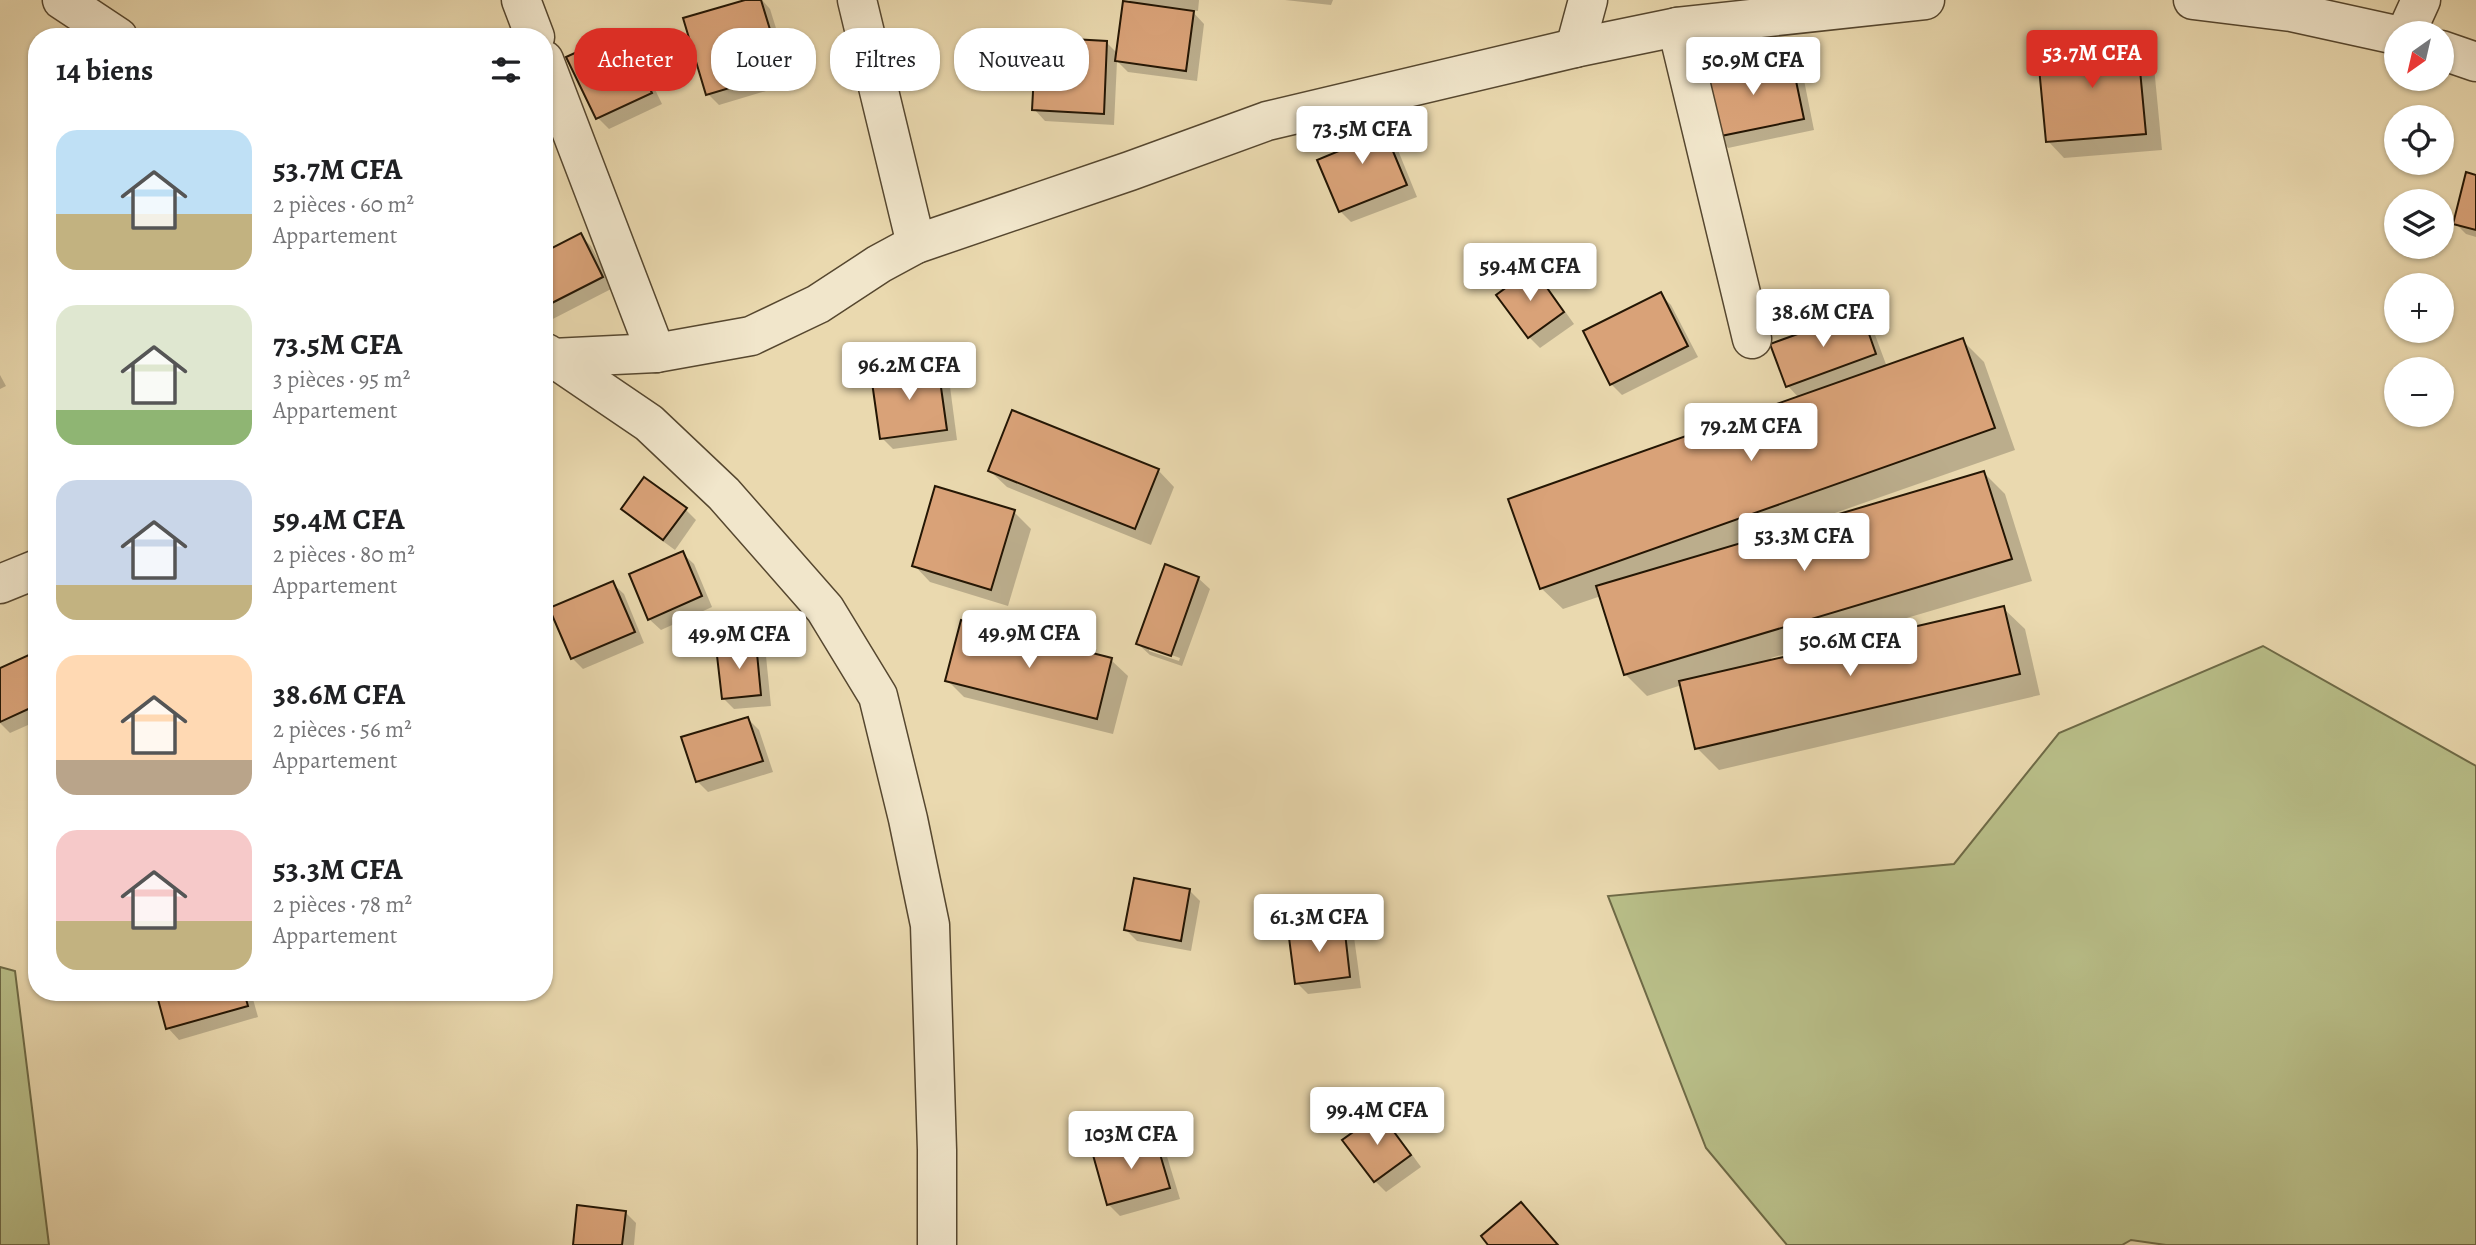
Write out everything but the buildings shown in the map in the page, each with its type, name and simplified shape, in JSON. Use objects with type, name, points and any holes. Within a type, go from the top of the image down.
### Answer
[{"type":"street","points":[[62,0],[104,28]]},
{"type":"street","points":[[521,0],[532,28]]},
{"type":"street","points":[[858,0],[916,244]]},
{"type":"street","points":[[1575,48],[1588,0]]},
{"type":"street","points":[[553,357],[656,353],[751,336],[818,304],[879,264],[916,244],[1267,121],[1575,48],[1677,27],[1925,0]]},
{"type":"street","points":[[2193,0],[2291,12],[2384,32]]},
{"type":"street","points":[[2411,21],[2421,0]]},
{"type":"street","points":[[1677,27],[1752,338]]},
{"type":"street","points":[[2454,54],[2476,62]]},
{"type":"street","points":[[553,84],[656,353]]},
{"type":"street","points":[[553,361],[649,423],[724,494],[825,609],[878,696],[930,925],[937,1245]]},
{"type":"street","points":[[0,584],[28,573]]},
{"type":"green space","points":[[2263,646],[2476,766],[2476,1245],[2166,1245],[2131,1240],[2122,1245],[1787,1245],[1706,1148],[1608,896],[1954,864],[2059,733]]},
{"type":"green space","points":[[0,967],[15,971],[49,1245],[0,1245]]}]
